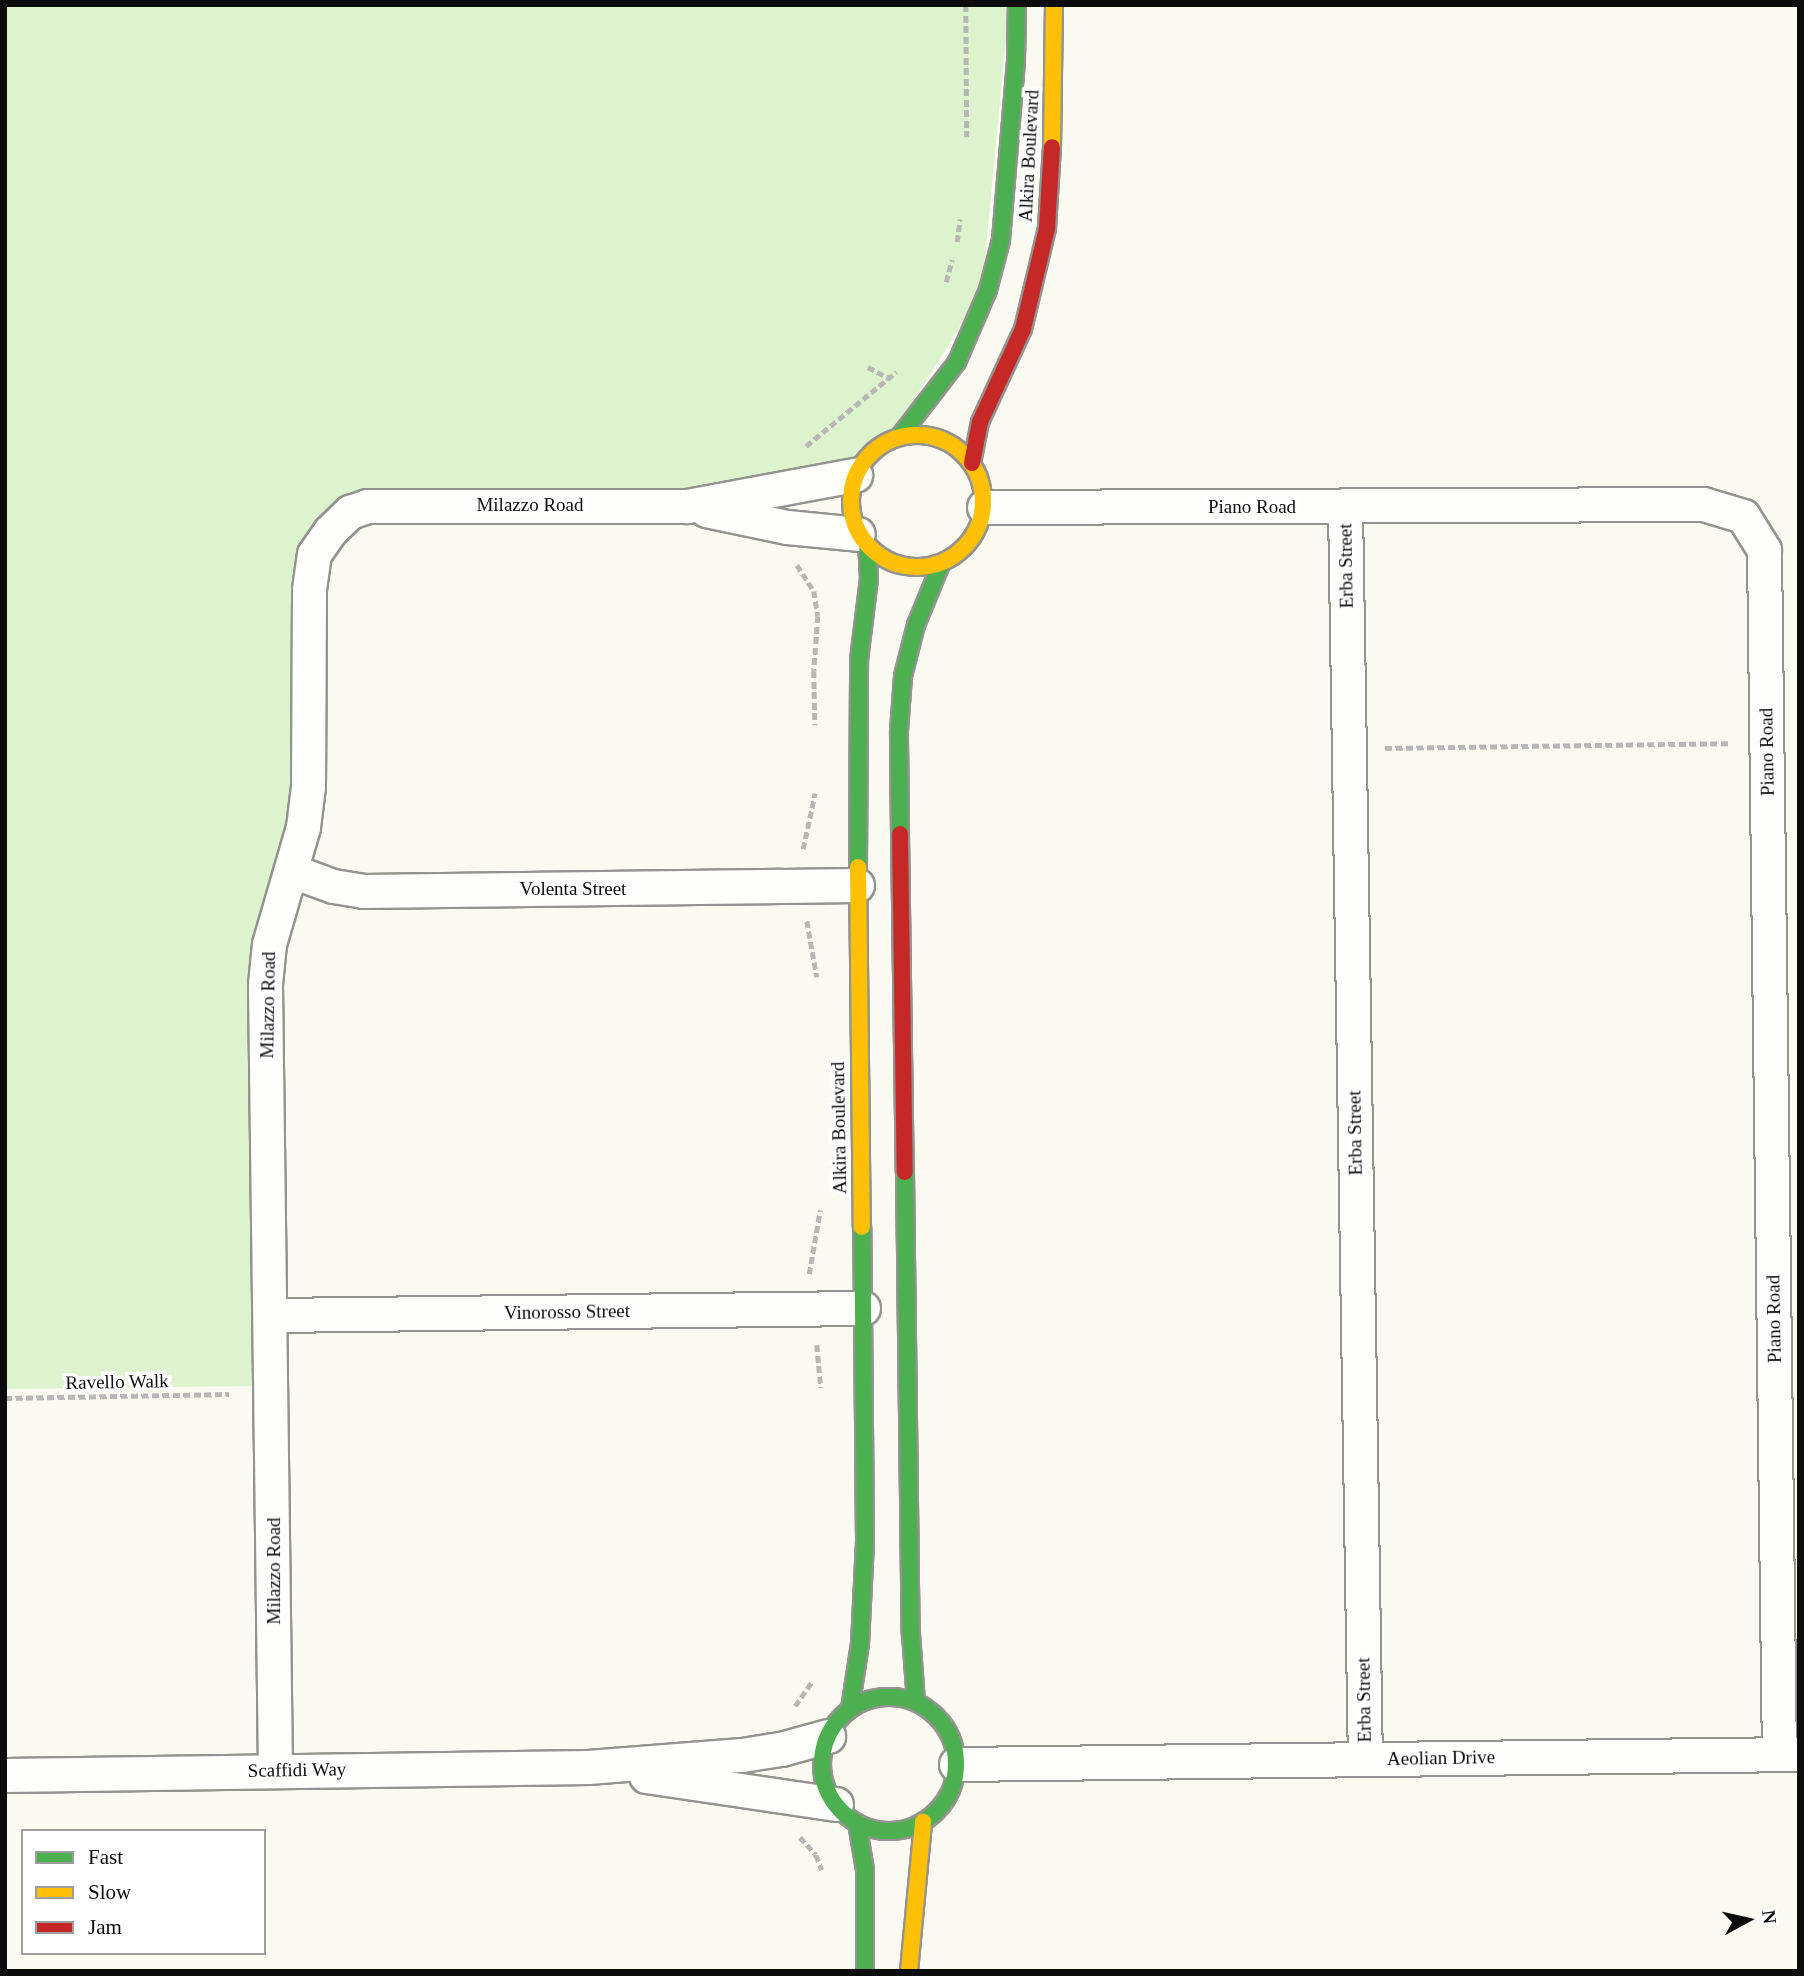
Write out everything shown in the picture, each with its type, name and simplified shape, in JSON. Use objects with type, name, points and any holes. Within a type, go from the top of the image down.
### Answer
[{"type":"street","name":"Alkira Boulevard","points":[[900,436],[957,362],[988,290],[1001,240],[1016,60],[1017,5]]},
{"type":"street","name":"Alkira Boulevard","points":[[972,463],[980,422],[1023,329],[1047,228],[1052,174],[1054,5]]},
{"type":"street","points":[[920,435],[940,439],[958,449],[972,463],[980,482],[984,507],[972,540],[958,554],[941,564],[921,568],[901,567],[882,559],[862,540],[851,515],[850,495],[855,475],[866,457],[881,444],[900,436],[920,435]]},
{"type":"street","name":"Milazzo Road","points":[[275,1770],[272,1315],[265,984],[270,944],[303,827],[308,786],[309,589],[314,554],[330,531],[350,512],[387,504],[687,506],[855,475]]},
{"type":"street","name":"Piano Road","points":[[984,507],[1703,504],[1743,516],[1764,550],[1766,743],[1784,908],[1789,1754]]},
{"type":"street","name":"Milazzo Road","points":[[687,506],[862,540]]},
{"type":"street","name":"Erba Street","points":[[1345,506],[1365,1759]]},
{"type":"street","name":"Alkira Boulevard","points":[[850,1709],[860,1644],[865,1540],[857,723],[859,660],[869,579],[862,540]]},
{"type":"street","points":[[916,1702],[910,1607],[899,731],[902,676],[916,625],[941,564]]},
{"type":"street","name":"Volenta Street","points":[[292,872],[333,886],[363,891],[857,885]]},
{"type":"street","name":"Vinorosso Street","points":[[272,1315],[863,1308]]},
{"type":"street","points":[[847,1814],[879,1830],[902,1830],[923,1822],[939,1809],[951,1791],[956,1764],[947,1730],[934,1714],[916,1702],[894,1697],[871,1699],[850,1709],[828,1736],[822,1772],[827,1789],[847,1814],[864,1870],[865,1971]]},
{"type":"street","name":"Scaffidi Way","points":[[5,1775],[588,1767],[741,1755],[781,1749],[828,1736]]},
{"type":"street","name":"Aeolian Drive","points":[[956,1764],[1789,1754]]},
{"type":"street","name":"Scaffidi Way","points":[[588,1767],[847,1814]]},
{"type":"street","points":[[909,1971],[923,1822]]},
{"type":"path","points":[[1349,748],[1766,743]]},
{"type":"path","name":"Ravello Walk","points":[[5,1398],[229,1394]]},
{"type":"green space","points":[[5,5],[1009,5],[982,291],[896,429],[860,454],[851,468],[763,486],[322,521],[290,826],[255,1386],[5,1389]]},
{"type":"traffic: fast","points":[[900,436],[957,362],[988,290],[1001,240],[1016,60],[1017,5]]},
{"type":"traffic: fast","points":[[858,867],[859,660],[869,579],[867,546]]},
{"type":"traffic: fast","points":[[900,834],[899,731],[903,676],[916,625],[941,564]]},
{"type":"traffic: fast","points":[[905,1172],[911,1634],[916,1702]]},
{"type":"traffic: fast","points":[[850,1709],[860,1644],[865,1540],[862,1227]]},
{"type":"traffic: fast","points":[[889,1697],[914,1703],[936,1717],[950,1739],[956,1764],[950,1789],[936,1811],[914,1825],[889,1831],[864,1825],[842,1811],[828,1789],[822,1764],[828,1739],[842,1717],[864,1703],[889,1697]]},
{"type":"traffic: fast","points":[[857,1823],[865,1870],[865,1971]]},
{"type":"traffic: slow","points":[[1052,147],[1054,5]]},
{"type":"traffic: slow","points":[[917,435],[942,440],[964,454],[978,476],[983,501],[978,526],[964,548],[942,562],[917,567],[892,562],[870,548],[856,526],[851,501],[856,476],[870,454],[892,440],[917,435]]},
{"type":"traffic: slow","points":[[858,867],[862,1227]]},
{"type":"traffic: slow","points":[[909,1971],[923,1822]]},
{"type":"traffic: jam","points":[[972,463],[980,422],[1023,329],[1047,228],[1052,147]]},
{"type":"traffic: jam","points":[[900,834],[905,1172]]}]
